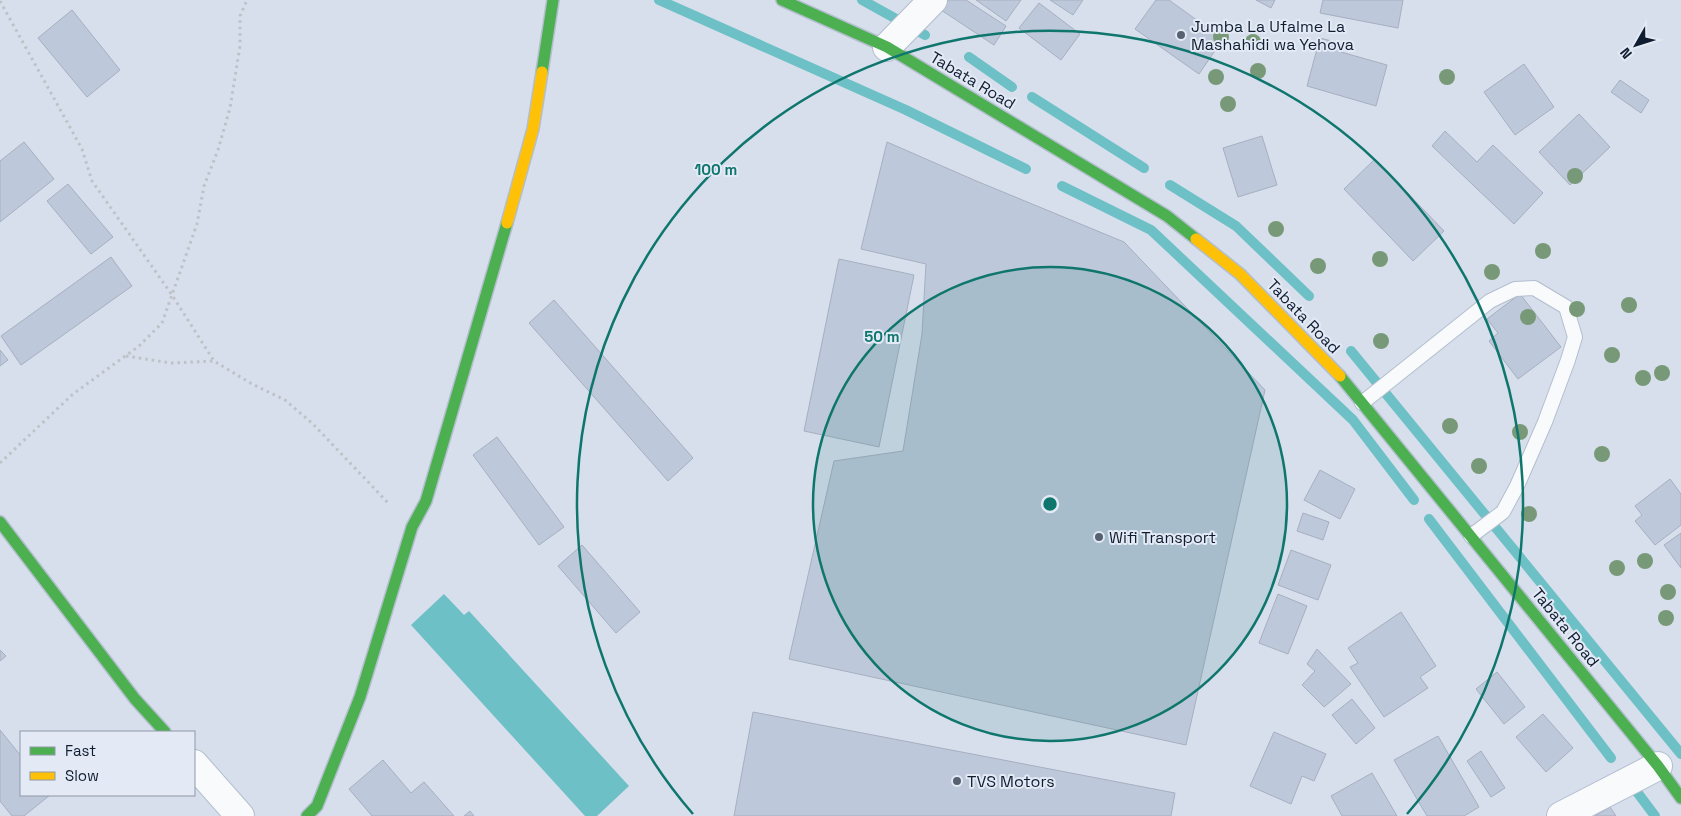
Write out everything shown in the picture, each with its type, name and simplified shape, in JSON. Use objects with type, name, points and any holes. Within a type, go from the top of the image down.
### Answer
[{"type":"main road","points":[[307,816],[317,806],[360,697],[412,527],[426,501],[485,302],[533,129],[553,0]]},
{"type":"main road","name":"Tabata Road","points":[[782,0],[887,47],[1167,216],[1240,274],[1338,374],[1658,766],[1681,798]]},
{"type":"main road","points":[[0,522],[135,699],[164,731]]},
{"type":"street","points":[[887,47],[933,0]]},
{"type":"street","points":[[195,765],[240,816]]},
{"type":"street","points":[[1561,816],[1658,766]]},
{"type":"lane","points":[[1362,403],[1490,301],[1515,289],[1534,288],[1566,307],[1575,337],[1545,422],[1517,486],[1503,512],[1471,536]]},
{"type":"path","points":[[0,0],[82,148],[92,181],[172,295],[214,360],[252,384],[285,400],[313,424],[412,527]]},
{"type":"path","points":[[0,463],[73,394],[139,346],[162,323],[197,224],[204,186],[218,150],[230,108],[240,46],[240,16],[247,0]]},
{"type":"path","points":[[125,356],[171,363],[214,360]]},
{"type":"water","points":[[444,594],[464,615],[469,611],[629,786],[597,816],[585,816],[411,625]]},
{"type":"building","points":[[944,0],[966,0],[1006,26],[994,45],[938,8]]},
{"type":"building","points":[[976,0],[1021,0],[1006,21]]},
{"type":"building","points":[[1050,0],[1083,0],[1073,15]]},
{"type":"building","points":[[1156,0],[1169,0],[1223,39],[1199,74],[1135,29]]},
{"type":"building","points":[[1256,0],[1275,0],[1271,8]]},
{"type":"building","points":[[1323,0],[1403,0],[1398,28],[1320,13]]},
{"type":"building","points":[[1039,3],[1080,34],[1061,60],[1019,28]]},
{"type":"building","points":[[72,10],[120,70],[87,97],[38,38]]},
{"type":"building","points":[[1320,38],[1343,44],[1341,52],[1387,65],[1376,106],[1307,86]]},
{"type":"building","points":[[1524,64],[1554,107],[1515,135],[1484,92]]},
{"type":"building","points":[[1620,80],[1649,100],[1641,113],[1611,92]]},
{"type":"building","points":[[1579,114],[1610,147],[1570,185],[1539,152]]},
{"type":"building","points":[[1445,131],[1477,162],[1493,145],[1543,193],[1514,224],[1432,146]]},
{"type":"building","points":[[1262,136],[1277,185],[1238,197],[1223,148]]},
{"type":"building","points":[[24,142],[54,179],[0,222],[0,161]]},
{"type":"building","points":[[887,142],[1124,242],[1265,390],[1186,745],[789,659],[834,461],[903,451],[922,334],[926,264],[861,249]]},
{"type":"building","points":[[1375,159],[1444,231],[1413,261],[1344,189]]},
{"type":"building","points":[[68,184],[113,237],[91,254],[47,201]]},
{"type":"building","points":[[111,257],[132,286],[21,365],[1,336]]},
{"type":"building","points":[[839,259],[914,275],[879,447],[804,431]]},
{"type":"building","points":[[1520,294],[1561,347],[1518,379],[1489,341],[1498,333],[1487,319]]},
{"type":"building","points":[[554,300],[693,458],[668,481],[529,323]]},
{"type":"building","points":[[0,350],[8,360],[0,366]]},
{"type":"building","points":[[497,437],[564,527],[539,545],[473,455]]},
{"type":"building","points":[[1320,470],[1355,489],[1340,519],[1304,500]]},
{"type":"building","points":[[1670,479],[1681,494],[1681,525],[1655,545],[1635,521],[1642,515],[1635,506]]},
{"type":"building","points":[[1303,513],[1329,522],[1323,540],[1297,531]]},
{"type":"building","points":[[1681,533],[1681,568],[1664,545]]},
{"type":"building","points":[[582,545],[640,612],[616,633],[558,566]]},
{"type":"building","points":[[1291,550],[1331,565],[1318,600],[1278,585]]},
{"type":"building","points":[[1278,594],[1307,606],[1288,654],[1259,643]]},
{"type":"building","points":[[1401,612],[1436,666],[1420,677],[1428,688],[1384,717],[1350,667],[1358,663],[1348,648]]},
{"type":"building","points":[[1317,649],[1351,684],[1324,707],[1302,685],[1315,671],[1307,664]]},
{"type":"building","points":[[0,650],[6,656],[0,661]]},
{"type":"building","points":[[1497,672],[1525,707],[1504,724],[1476,689]]},
{"type":"building","points":[[1352,699],[1375,728],[1356,744],[1332,715]]},
{"type":"building","points":[[753,712],[1175,793],[1171,816],[734,816]]},
{"type":"building","points":[[1543,714],[1573,748],[1546,772],[1516,737]]},
{"type":"building","points":[[0,730],[20,755],[20,796],[49,796],[24,816],[12,816],[0,801]]},
{"type":"building","points":[[1274,732],[1326,754],[1314,781],[1302,776],[1291,804],[1250,786]]},
{"type":"building","points":[[1438,736],[1479,807],[1464,816],[1427,816],[1394,760]]},
{"type":"building","points":[[1481,751],[1505,788],[1491,797],[1467,761]]},
{"type":"building","points":[[383,760],[411,793],[424,782],[454,816],[372,816],[349,789]]},
{"type":"building","points":[[1372,773],[1397,816],[1342,816],[1331,796]]},
{"type":"building","points":[[1610,807],[1616,816],[1595,816]]},
{"type":"building","points":[[470,811],[474,816],[464,816]]},
{"type":"waterway","points":[[659,0],[906,110],[1026,169]]},
{"type":"waterway","points":[[862,0],[925,35]]},
{"type":"waterway","points":[[969,57],[1012,87]]},
{"type":"waterway","points":[[1032,97],[1144,168]]},
{"type":"waterway","points":[[1170,185],[1236,226],[1309,296]]},
{"type":"waterway","points":[[1062,186],[1151,230],[1353,420],[1414,500]]},
{"type":"waterway","points":[[1351,351],[1681,754]]},
{"type":"waterway","points":[[1429,519],[1611,758]]},
{"type":"waterway","points":[[1634,788],[1655,816]]},
{"type":"traffic: fast","points":[[542,72],[553,0]]},
{"type":"traffic: fast","points":[[782,0],[887,47],[1167,216],[1196,239]]},
{"type":"traffic: fast","points":[[307,816],[317,806],[360,697],[412,527],[426,501],[507,223]]},
{"type":"traffic: fast","points":[[1340,376],[1658,766],[1681,798]]},
{"type":"traffic: fast","points":[[0,522],[135,699],[164,731]]},
{"type":"traffic: slow","points":[[507,223],[533,129],[542,72]]},
{"type":"traffic: slow","points":[[1196,239],[1240,274],[1340,376]]},
{"type":"place","name":"Jumba La Ufalme La Mashahidi wa Yehova","points":[[1181,35]]},
{"type":"place","name":"Wifi Transport","points":[[1099,537]]},
{"type":"place","name":"TVS Motors","points":[[957,781]]}]
